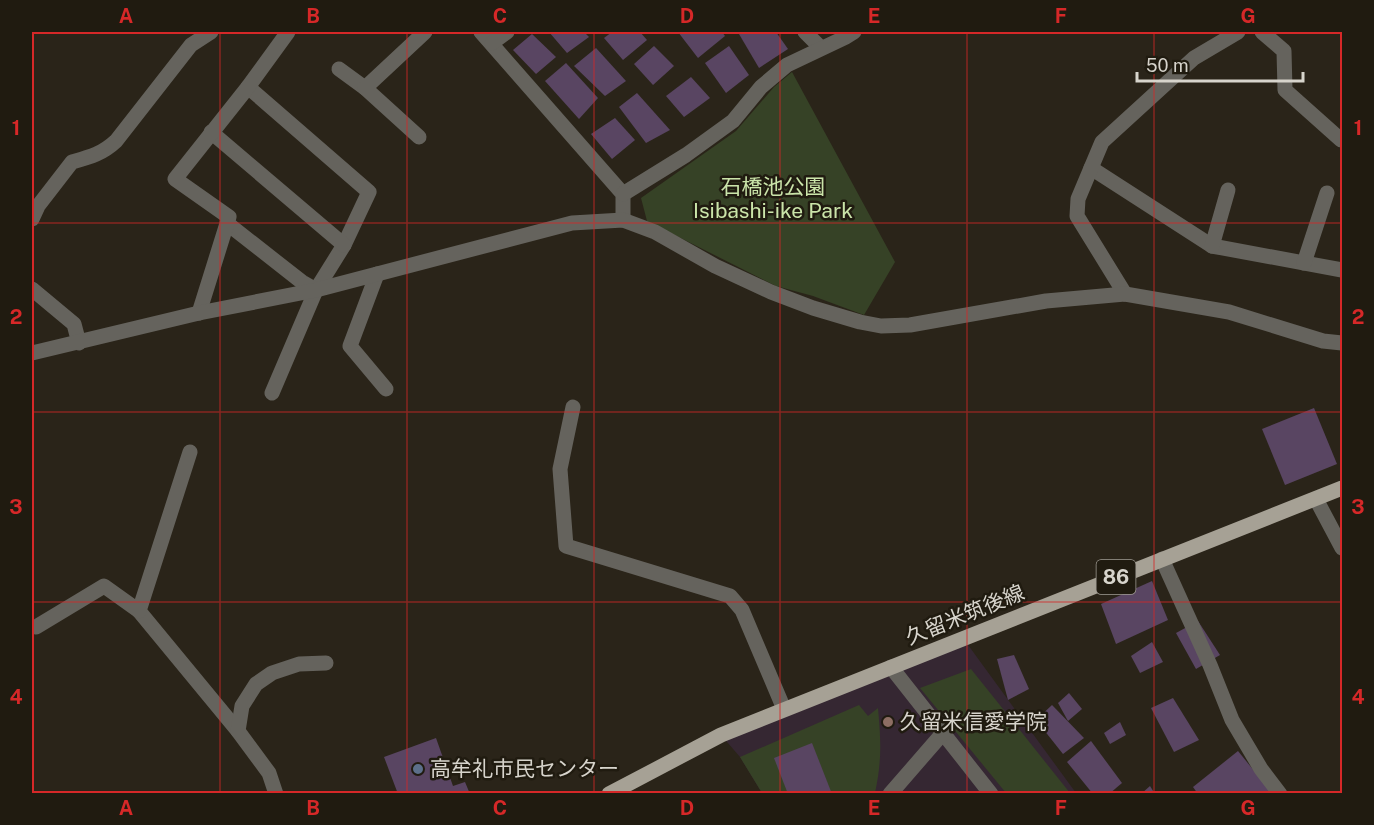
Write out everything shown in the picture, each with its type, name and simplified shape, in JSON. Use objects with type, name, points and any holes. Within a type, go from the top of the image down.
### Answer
[{"type":"main road","name":"久留米筑後線","points":[[609,794],[721,735],[1342,488]]},
{"type":"street","points":[[32,219],[38,206],[72,162],[99,156],[117,141],[192,45],[211,32]]},
{"type":"street","points":[[198,313],[229,217],[175,179],[248,87],[288,32]]},
{"type":"street","points":[[365,88],[425,32]]},
{"type":"street","points":[[481,32],[623,194],[623,220]]},
{"type":"street","points":[[492,43],[507,32]]},
{"type":"street","points":[[805,32],[820,48]]},
{"type":"street","points":[[623,194],[686,155],[733,122],[761,87],[787,65],[854,32]]},
{"type":"street","points":[[1125,294],[1077,216],[1078,199],[1090,168],[1102,142],[1194,58],[1238,32]]},
{"type":"street","points":[[1262,32],[1284,51],[1285,90],[1342,139]]},
{"type":"street","points":[[339,69],[365,88],[419,137]]},
{"type":"street","points":[[248,87],[369,192],[344,245],[316,290],[272,393]]},
{"type":"street","points":[[211,132],[344,245]]},
{"type":"street","points":[[1090,168],[1212,246],[1342,270]]},
{"type":"street","points":[[1212,246],[1228,190]]},
{"type":"street","points":[[1304,263],[1327,193]]},
{"type":"street","points":[[32,353],[198,313],[316,290],[572,224],[623,220],[655,232],[715,266],[771,292],[813,308],[881,326],[909,325],[1046,301],[1125,294],[1229,312],[1323,341],[1342,343]]},
{"type":"street","points":[[228,224],[302,282],[316,290]]},
{"type":"street","points":[[377,274],[350,346],[386,389]]},
{"type":"street","points":[[32,289],[74,324],[79,343]]},
{"type":"street","points":[[573,407],[560,469],[566,546],[730,596],[742,610],[784,710]]},
{"type":"street","points":[[139,611],[190,452]]},
{"type":"street","points":[[1316,499],[1342,548]]},
{"type":"street","points":[[1162,559],[1232,720],[1261,769],[1280,794]]},
{"type":"street","points":[[36,627],[104,586],[139,611],[238,731],[268,773],[276,794]]},
{"type":"street","points":[[238,731],[242,706],[256,684],[272,673],[299,664],[326,663]]},
{"type":"street","points":[[891,667],[991,794]]},
{"type":"street","points":[[890,794],[943,733]]},
{"type":"shaded area","name":"久留米信愛学院","points":[[963,638],[1076,793],[762,793],[740,757],[721,735]]},
{"type":"green space","name":"石橋池公園 Isibashi-ike Park","points":[[792,72],[895,262],[864,315],[813,296],[776,286],[647,221],[641,198],[736,131],[774,87]]},
{"type":"green space","points":[[971,669],[1070,793],[1006,793],[920,688]]},
{"type":"green space","points":[[859,705],[868,716],[878,708],[880,750],[875,793],[762,793],[740,757]]},
{"type":"building","points":[[549,32],[584,32],[589,37],[567,53]]},
{"type":"building","points":[[612,32],[640,32],[647,40],[623,60],[604,38]]},
{"type":"building","points":[[678,32],[722,32],[725,36],[698,58]]},
{"type":"building","points":[[776,32],[788,49],[759,68],[739,34]]},
{"type":"building","points":[[532,34],[556,57],[536,74],[513,50]]},
{"type":"building","points":[[654,46],[674,66],[653,85],[634,64]]},
{"type":"building","points":[[729,46],[749,75],[726,93],[705,63]]},
{"type":"building","points":[[596,48],[626,81],[605,96],[574,66]]},
{"type":"building","points":[[566,63],[598,98],[579,119],[545,81]]},
{"type":"building","points":[[691,77],[710,98],[684,117],[666,96]]},
{"type":"building","points":[[637,93],[670,130],[646,143],[619,107]]},
{"type":"building","points":[[615,118],[635,140],[612,159],[591,134]]},
{"type":"building","points":[[1314,408],[1337,464],[1285,485],[1262,429]]},
{"type":"building","points":[[1152,581],[1168,620],[1116,644],[1101,604]]},
{"type":"building","points":[[1198,621],[1220,655],[1196,669],[1176,633]]},
{"type":"building","points":[[1152,642],[1163,662],[1140,673],[1131,656]]},
{"type":"building","points":[[1014,655],[1029,689],[1008,700],[997,659]]},
{"type":"building","points":[[1069,693],[1082,709],[1068,721],[1058,703]]},
{"type":"building","points":[[1173,698],[1199,740],[1174,752],[1151,708]]},
{"type":"building","points":[[1052,705],[1084,738],[1063,754],[1036,720]]},
{"type":"building","points":[[1120,722],[1126,735],[1110,744],[1104,733]]},
{"type":"building","name":"高牟礼市民センター","points":[[436,738],[453,786],[465,782],[470,794],[398,794],[384,757]]},
{"type":"building","points":[[1091,741],[1122,783],[1109,794],[1093,794],[1067,762]]},
{"type":"building","points":[[812,743],[832,794],[788,794],[774,758]]},
{"type":"building","points":[[1238,751],[1273,794],[1198,794],[1193,787]]},
{"type":"building","points":[[1150,786],[1155,794],[1141,794]]},
{"type":"place","name":"久留米信愛学院","points":[[888,722]]},
{"type":"place","name":"高牟礼市民センター","points":[[418,769]]}]
